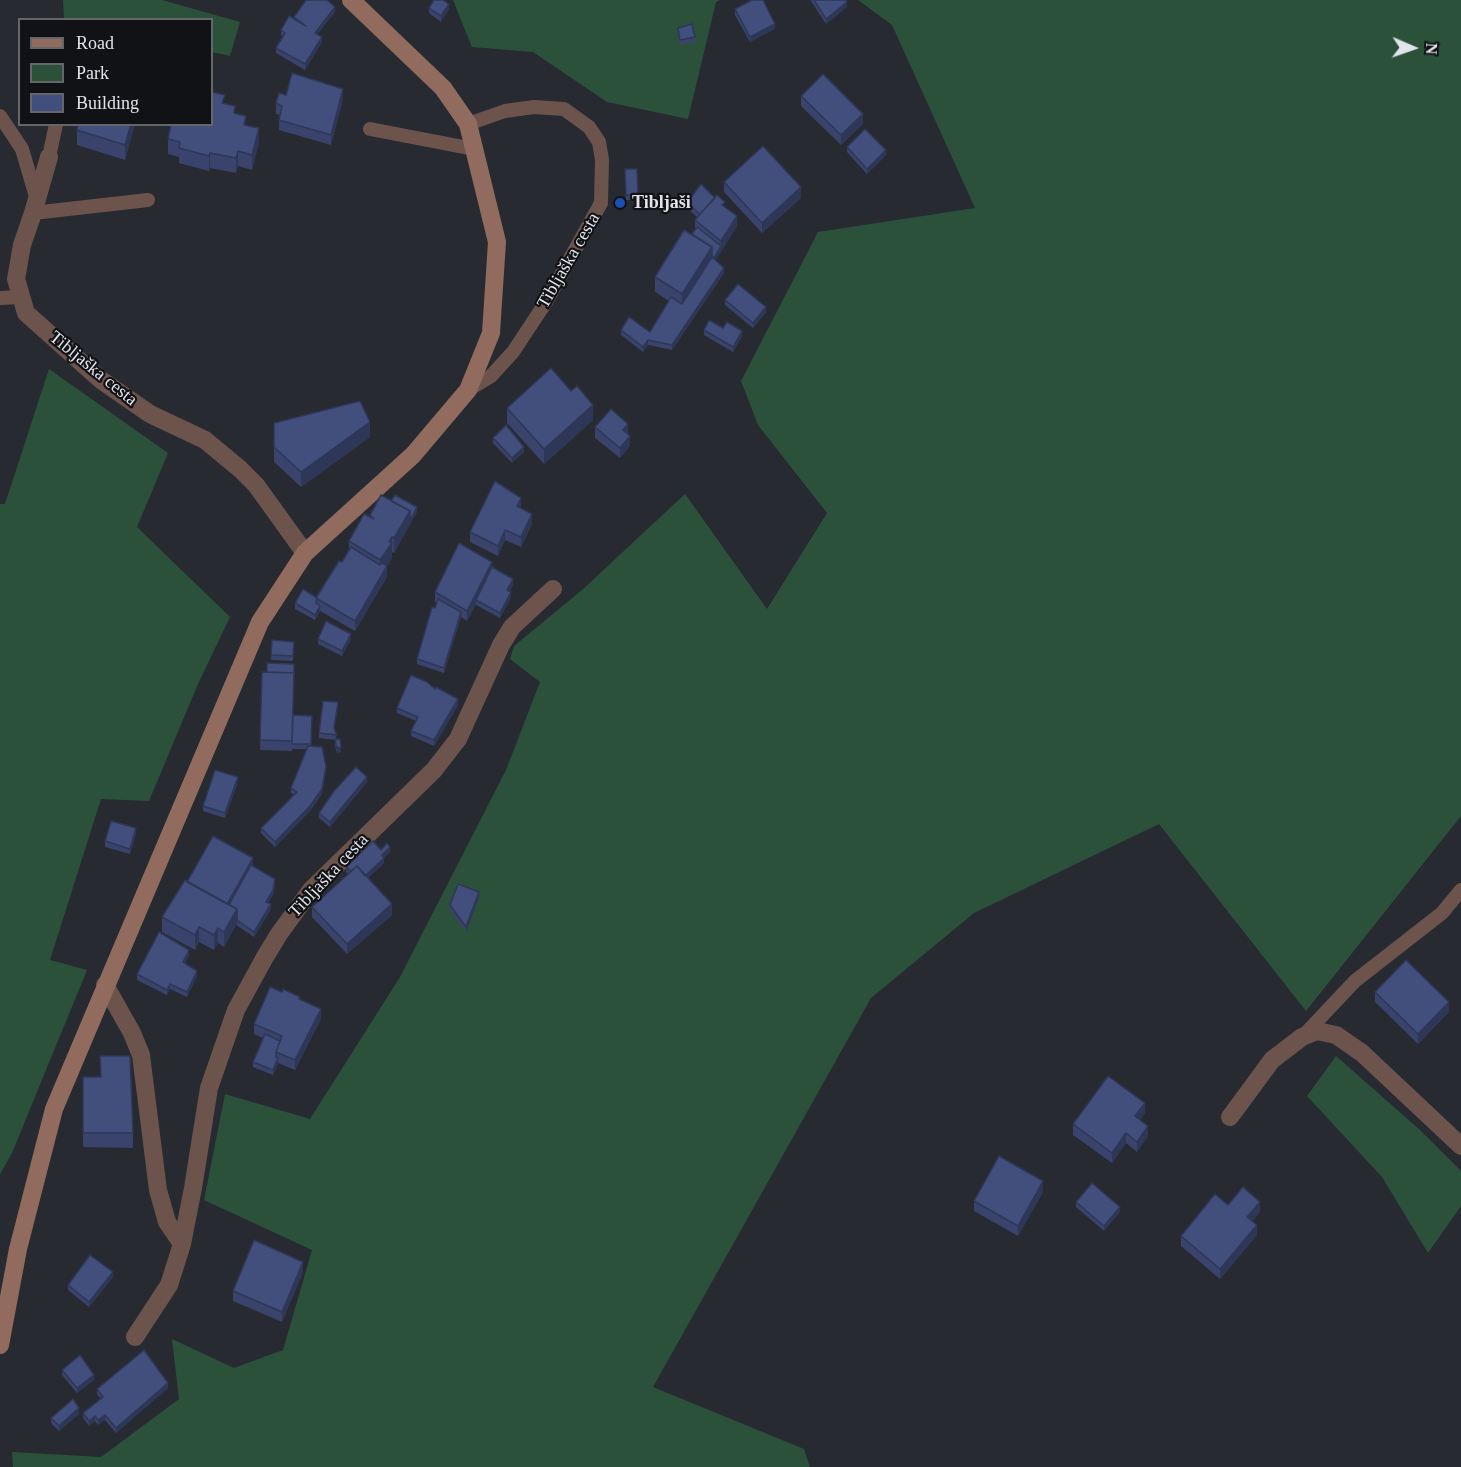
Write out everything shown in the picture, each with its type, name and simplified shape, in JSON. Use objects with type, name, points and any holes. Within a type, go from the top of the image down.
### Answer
[{"type":"street","name":"Tibljaška cesta","points":[[0,1346],[13,1278],[54,1109],[260,622],[305,553],[413,455],[468,390],[491,333],[497,242],[468,124],[443,88],[351,0]]},
{"type":"street","name":"Tibljaška cesta","points":[[49,157],[22,245],[16,279],[26,313],[100,380],[150,414],[205,440],[240,469],[256,485],[305,553]]},
{"type":"street","name":"Tibljaška cesta","points":[[135,1337],[169,1285],[182,1244],[209,1088],[236,1010],[274,941],[311,890],[434,770],[458,739],[501,645],[512,627],[553,589]]},
{"type":"street","points":[[105,985],[132,1033],[141,1055],[159,1190],[167,1222],[182,1244]]},
{"type":"street","points":[[1230,1116],[1272,1060],[1302,1037],[1317,1031],[1336,1035],[1362,1053],[1461,1146]]},
{"type":"lane","name":"Tibljaška cesta","points":[[468,124],[505,111],[534,107],[564,109],[589,127],[599,142],[602,160],[602,203],[546,302],[513,352],[491,376],[468,390]]},
{"type":"lane","points":[[0,116],[22,149],[35,207],[148,200]]},
{"type":"lane","points":[[49,157],[56,126]]},
{"type":"lane","points":[[370,129],[474,148]]},
{"type":"lane","points":[[0,298],[21,297]]},
{"type":"lane","points":[[1302,1037],[1355,981],[1442,913],[1461,890]]},
{"type":"lane","points":[[0,1293],[13,1278]]},
{"type":"green space","points":[[63,0],[162,0],[240,22],[230,56],[213,52],[213,18],[64,18]]},
{"type":"green space","points":[[453,0],[720,0],[716,2],[688,119],[607,102],[533,52],[472,47]]},
{"type":"green space","points":[[858,0],[1461,0],[1461,816],[1306,1011],[1159,824],[974,913],[871,998],[653,1387],[804,1449],[810,1467],[13,1467],[12,1452],[101,1457],[179,1399],[172,1339],[234,1368],[283,1350],[312,1250],[204,1200],[225,1094],[310,1119],[400,977],[506,770],[540,682],[510,659],[514,646],[582,590],[685,494],[767,609],[827,513],[758,425],[741,381],[818,232],[975,208],[892,25]]},
{"type":"green space","points":[[49,369],[168,453],[137,527],[230,617],[198,684],[149,801],[101,799],[50,960],[87,970],[12,1153],[0,1174],[0,504],[5,504]]},
{"type":"green space","points":[[1336,1056],[1420,1130],[1461,1171],[1461,1206],[1428,1253],[1382,1177],[1307,1096]]},
{"type":"building","points":[[306,0],[327,0],[335,7],[315,33],[322,37],[305,64],[276,48],[285,33],[281,30],[289,16],[306,26],[294,17]]},
{"type":"building","points":[[434,0],[443,0],[449,4],[441,16],[429,8]]},
{"type":"building","points":[[752,0],[763,0],[775,24],[750,37],[735,9]]},
{"type":"building","points":[[814,0],[846,0],[847,2],[826,19]]},
{"type":"building","points":[[692,24],[695,37],[680,40],[678,28]]},
{"type":"building","points":[[292,73],[343,89],[331,135],[279,120],[282,106],[276,103],[279,93],[286,95]]},
{"type":"building","points":[[823,74],[863,114],[841,135],[801,96]]},
{"type":"building","points":[[213,92],[225,95],[222,103],[235,106],[234,113],[246,116],[244,125],[259,128],[252,155],[238,151],[236,158],[210,153],[209,156],[179,148],[180,142],[168,139],[171,126],[213,126]]},
{"type":"building","points":[[78,126],[130,126],[125,145],[77,130]]},
{"type":"building","points":[[865,129],[886,150],[867,169],[847,147]]},
{"type":"building","points":[[763,146],[801,187],[762,223],[724,182]]},
{"type":"building","points":[[625,169],[637,169],[638,195],[626,195]]},
{"type":"building","points":[[701,184],[715,198],[700,214],[687,203]]},
{"type":"building","points":[[717,195],[725,202],[722,205],[737,216],[721,241],[695,220]]},
{"type":"building","points":[[697,227],[721,246],[714,258],[712,247],[692,234]]},
{"type":"building","points":[[684,230],[712,247],[682,294],[655,277]]},
{"type":"building","points":[[712,257],[724,268],[672,345],[648,340],[643,347],[621,330],[629,317],[650,332],[671,297],[682,304]]},
{"type":"building","points":[[738,284],[766,307],[753,323],[725,300]]},
{"type":"building","points":[[709,320],[723,328],[727,322],[742,331],[733,347],[704,330]]},
{"type":"building","points":[[551,368],[571,391],[577,386],[593,405],[544,449],[507,408]]},
{"type":"building","points":[[360,401],[370,422],[301,472],[274,447],[274,423]]},
{"type":"building","points":[[611,409],[628,424],[623,430],[630,436],[620,448],[595,427]]},
{"type":"building","points":[[506,425],[524,447],[512,458],[493,438]]},
{"type":"building","points":[[495,481],[521,498],[517,506],[532,514],[521,537],[505,530],[498,546],[470,532]]},
{"type":"building","points":[[381,495],[410,511],[380,560],[349,541],[364,514],[374,519],[370,515]]},
{"type":"building","points":[[395,495],[417,507],[410,521],[410,511],[391,501]]},
{"type":"building","points":[[459,543],[492,562],[467,611],[435,592]]},
{"type":"building","points":[[351,547],[380,565],[382,563],[387,566],[355,621],[316,598],[339,561],[342,562]]},
{"type":"building","points":[[492,567],[513,579],[507,590],[511,592],[500,613],[476,600]]},
{"type":"building","points":[[303,589],[317,598],[316,603],[320,606],[315,615],[295,603]]},
{"type":"building","points":[[438,599],[461,612],[444,668],[417,659],[432,607],[435,608]]},
{"type":"building","points":[[326,621],[351,634],[342,651],[318,639]]},
{"type":"building","points":[[272,640],[294,642],[293,656],[271,655]]},
{"type":"building","points":[[267,663],[294,664],[294,673],[267,672]]},
{"type":"building","points":[[262,672],[294,673],[292,741],[260,740]]},
{"type":"building","points":[[411,675],[458,699],[434,740],[411,731],[418,717],[397,708]]},
{"type":"building","points":[[323,701],[338,702],[334,728],[337,735],[319,733]]},
{"type":"building","points":[[293,715],[312,716],[311,744],[292,744]]},
{"type":"building","points":[[340,739],[341,747],[337,748],[335,740]]},
{"type":"building","points":[[308,746],[322,747],[326,766],[322,789],[310,806],[275,842],[261,828],[297,792],[291,788]]},
{"type":"building","points":[[356,767],[367,777],[330,822],[319,813],[334,791]]},
{"type":"building","points":[[215,770],[238,777],[225,813],[203,806]]},
{"type":"building","points":[[111,821],[136,828],[130,849],[105,841]]},
{"type":"building","points":[[213,836],[253,858],[227,904],[187,882]]},
{"type":"building","points":[[373,841],[381,850],[387,843],[390,847],[382,855],[384,858],[365,876],[357,866],[351,871],[346,867]]},
{"type":"building","points":[[251,865],[275,879],[273,890],[266,902],[271,904],[254,932],[237,920],[237,909],[229,905]]},
{"type":"building","points":[[357,866],[392,904],[347,944],[312,907]]},
{"type":"building","points":[[185,880],[237,909],[224,932],[218,928],[214,935],[199,927],[195,935],[162,917]]},
{"type":"building","points":[[458,884],[479,892],[466,927],[450,905]]},
{"type":"building","points":[[159,932],[189,950],[183,962],[197,971],[187,992],[170,984],[167,990],[137,974]]},
{"type":"building","points":[[1406,960],[1449,1002],[1418,1034],[1375,992]]},
{"type":"building","points":[[270,987],[282,992],[283,989],[321,1009],[295,1060],[276,1052],[282,1036],[254,1024]]},
{"type":"building","points":[[265,1034],[280,1041],[276,1052],[278,1058],[273,1070],[253,1062]]},
{"type":"building","points":[[100,1056],[130,1056],[133,1133],[83,1133],[83,1077],[101,1077]]},
{"type":"building","points":[[1108,1076],[1145,1103],[1135,1116],[1148,1126],[1137,1142],[1126,1133],[1112,1153],[1073,1124]]},
{"type":"building","points":[[999,1156],[1043,1181],[1018,1226],[974,1201]]},
{"type":"building","points":[[1092,1183],[1120,1207],[1104,1226],[1076,1202]]},
{"type":"building","points":[[1243,1187],[1260,1202],[1247,1217],[1257,1225],[1220,1269],[1181,1236],[1215,1194],[1228,1205]]},
{"type":"building","points":[[254,1240],[303,1262],[282,1312],[233,1291]]},
{"type":"building","points":[[90,1255],[113,1272],[89,1302],[68,1285]]},
{"type":"building","points":[[144,1350],[168,1383],[116,1428],[105,1415],[98,1420],[95,1416],[89,1421],[83,1413],[103,1397],[97,1389]]},
{"type":"building","points":[[80,1355],[94,1375],[77,1388],[62,1370]]},
{"type":"building","points":[[73,1399],[79,1408],[59,1426],[51,1418]]},
{"type":"place","name":"Tibljaši","points":[[620,203]]}]
